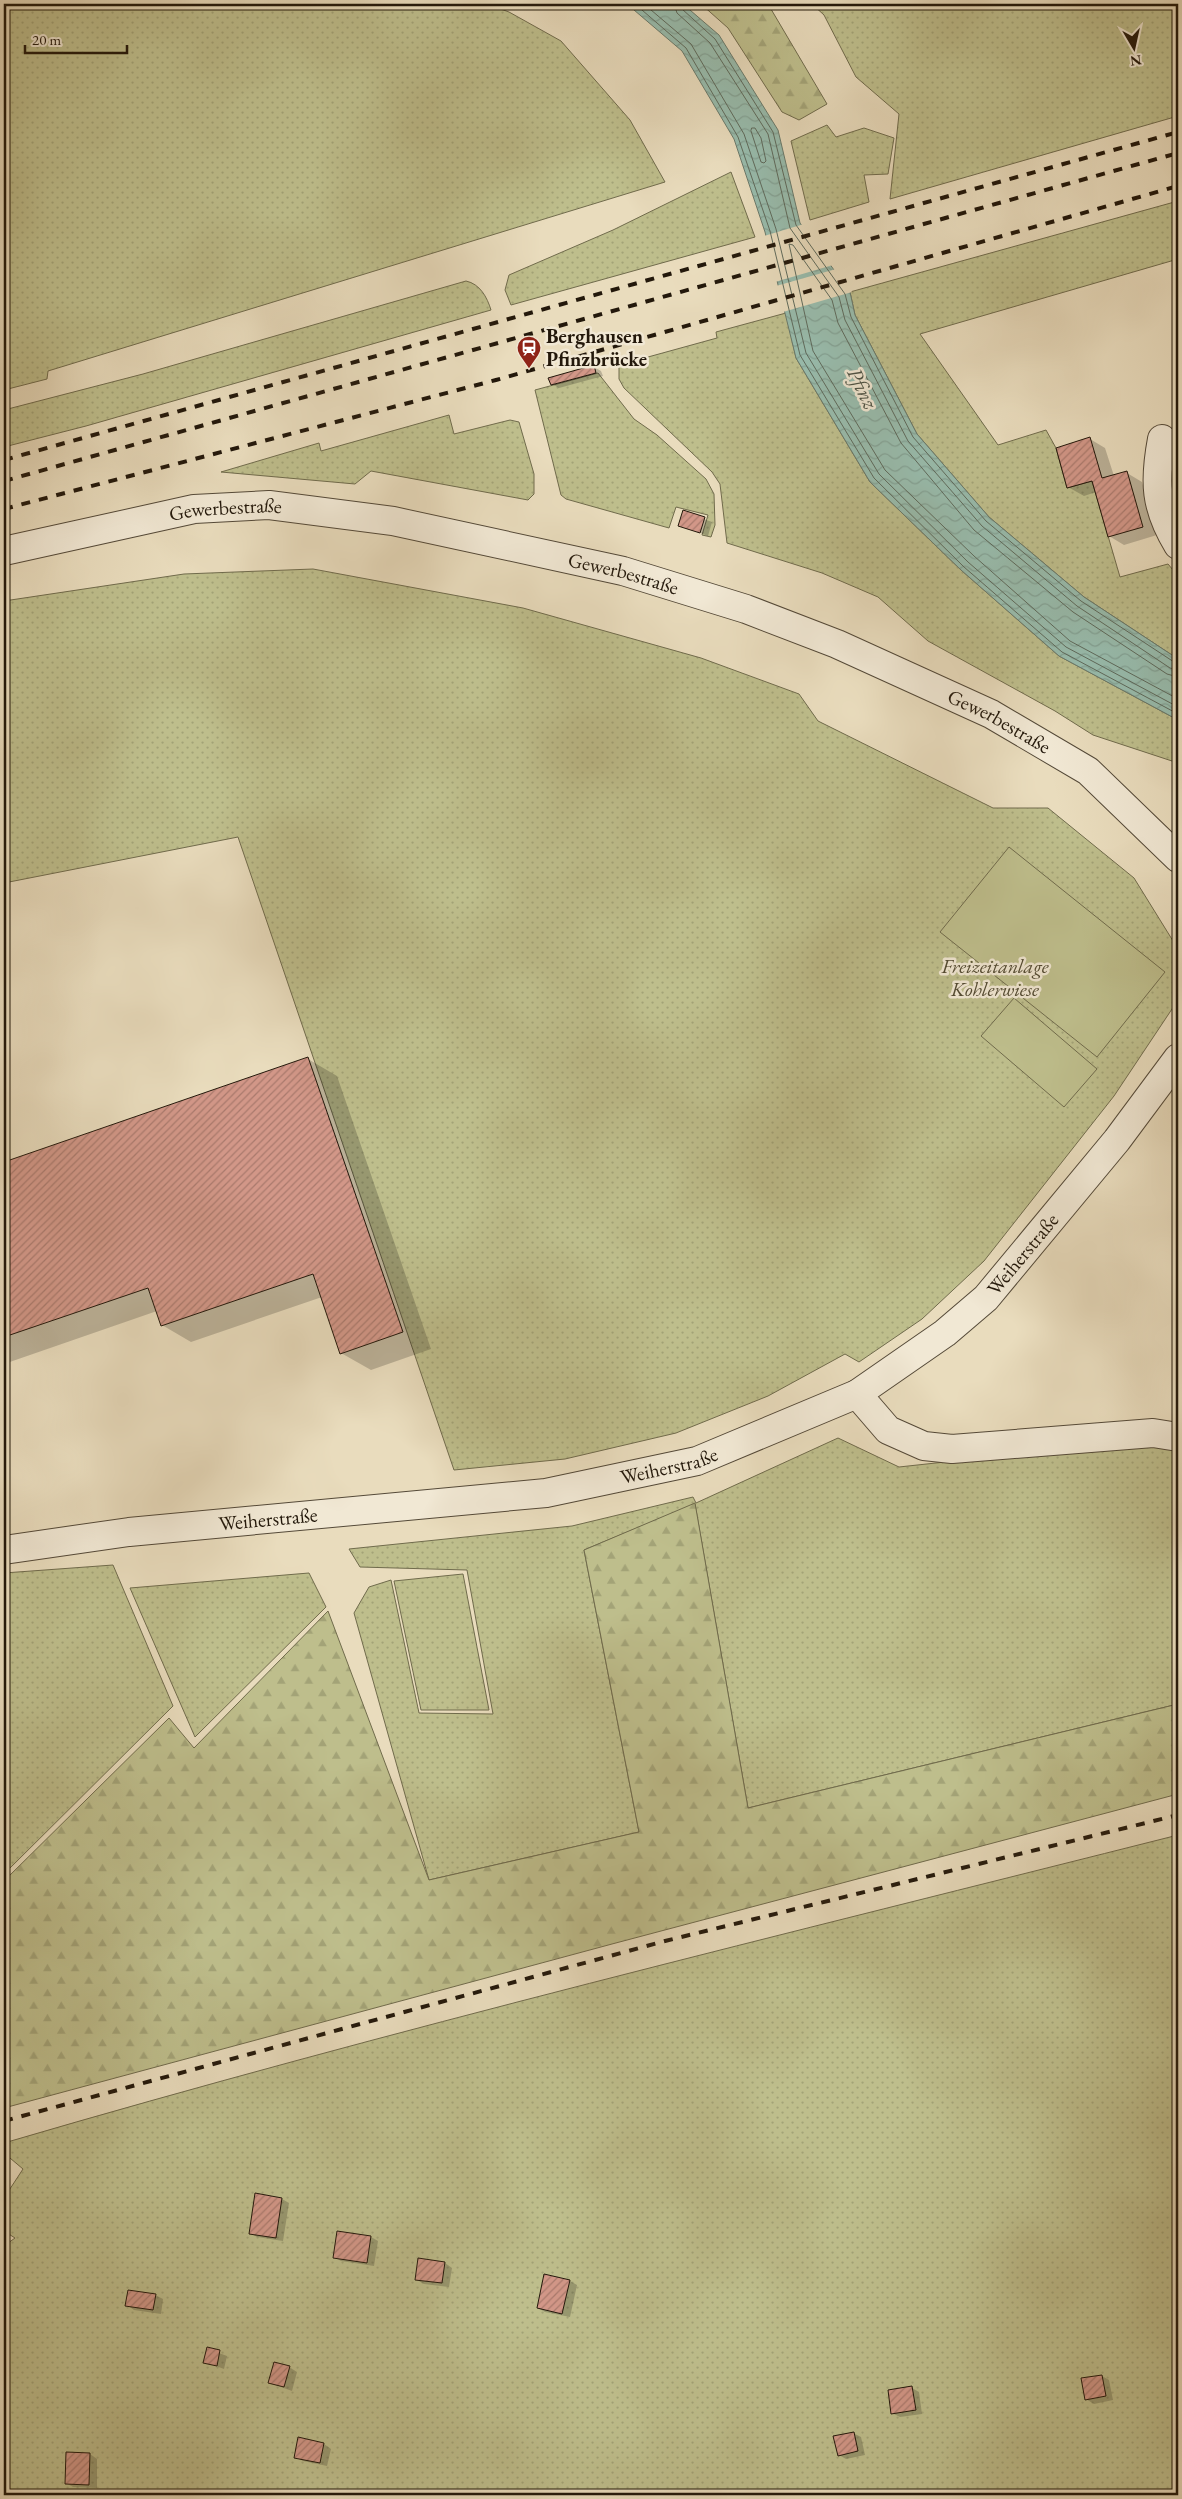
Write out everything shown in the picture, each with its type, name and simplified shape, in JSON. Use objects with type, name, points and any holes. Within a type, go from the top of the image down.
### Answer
[{"type":"street","points":[[1162,439],[1156,471],[1159,501],[1168,528],[1178,545]]},
{"type":"street","name":"Gewerbestraße","points":[[4,551],[194,509],[269,505],[393,522],[623,571],[746,610],[837,644],[991,714],[1088,772],[1164,842],[1178,858]]},
{"type":"street","name":"Weiherstraße","points":[[4,1550],[129,1532],[546,1493],[697,1461],[857,1394],[945,1333],[986,1298],[1117,1140],[1178,1058]]},
{"type":"street","points":[[857,1394],[888,1430],[924,1446],[952,1449],[1153,1433],[1178,1436]]},
{"type":"green space","points":[[4,4],[487,4],[509,12],[561,41],[630,120],[665,182],[48,371],[47,379],[4,390]]},
{"type":"green space","points":[[701,4],[768,4],[827,104],[799,120],[782,112],[728,28]]},
{"type":"green space","points":[[812,4],[1178,4],[1178,116],[890,199],[899,114],[856,77],[824,15]]},
{"type":"green space","points":[[827,125],[836,137],[864,128],[894,138],[888,174],[864,175],[869,202],[810,220],[791,141]]},
{"type":"green space","points":[[731,172],[755,237],[511,305],[505,290],[509,275],[613,230]]},
{"type":"green space","points":[[1178,201],[1178,259],[920,334],[998,445],[1046,430],[1056,448],[1067,488],[1092,481],[1120,577],[1168,564],[1178,576],[1178,659],[1084,597],[989,517],[917,434],[855,315],[850,292]]},
{"type":"green space","points":[[466,281],[479,288],[491,310],[86,426],[4,447],[4,410],[143,374]]},
{"type":"green space","points":[[786,313],[796,358],[870,482],[961,570],[1059,656],[1178,720],[1178,763],[1093,735],[1055,711],[928,641],[878,597],[822,573],[727,543],[720,484],[712,472],[624,388],[619,379],[619,365],[717,338],[716,332]]},
{"type":"green space","points":[[598,373],[634,419],[657,435],[706,479],[714,494],[715,525],[711,537],[702,535],[708,515],[676,507],[669,528],[566,499],[561,495],[535,390]]},
{"type":"green space","points":[[449,415],[454,434],[510,420],[519,422],[534,474],[534,494],[528,500],[371,471],[355,484],[221,472],[319,443],[321,451]]},
{"type":"green space","points":[[1175,456],[1178,459],[1178,526],[1167,472]]},
{"type":"green space","name":"Freizeitanlage Kohlerwiese","points":[[313,569],[523,608],[701,658],[799,694],[818,721],[993,808],[1048,808],[1134,878],[1178,949],[1178,1000],[1114,1096],[984,1261],[922,1319],[859,1362],[845,1354],[768,1396],[676,1433],[565,1459],[454,1470],[238,837],[4,883],[4,601],[184,574]]},
{"type":"green space","points":[[1009,847],[1165,972],[1097,1057],[940,932]]},
{"type":"green space","points":[[1014,998],[1097,1069],[1064,1107],[981,1036]]},
{"type":"green space","points":[[838,1438],[899,1467],[1147,1440],[1178,1452],[1178,1704],[748,1808],[695,1504],[584,1550],[639,1832],[429,1880],[354,1613],[369,1587],[391,1580],[419,1713],[493,1714],[467,1570],[360,1567],[349,1549],[572,1526],[693,1497],[696,1503]]},
{"type":"green space","points":[[695,1503],[748,1808],[1178,1704],[1178,1794],[4,2108],[4,1881],[169,1718],[194,1748],[328,1611],[429,1880],[639,1832],[584,1550]]},
{"type":"green space","points":[[113,1565],[173,1706],[4,1874],[4,1573]]},
{"type":"green space","points":[[309,1573],[326,1607],[195,1737],[130,1588]]},
{"type":"green space","points":[[463,1574],[489,1710],[421,1710],[394,1581]]},
{"type":"green space","points":[[1178,1835],[1178,2495],[4,2495],[4,2246],[15,2238],[4,2231],[4,2198],[23,2169],[4,2153],[4,2143],[150,2101],[443,2022]]},
{"type":"water","name":"Pfinz","points":[[627,4],[683,4],[719,35],[778,130],[800,223],[850,292],[855,315],[917,434],[989,517],[1084,597],[1178,659],[1178,720],[1059,656],[961,570],[870,482],[796,358],[765,232],[734,139],[682,51]]},
{"type":"pier","points":[[804,224],[833,265],[775,282],[764,236]]},
{"type":"pier","points":[[836,269],[852,292],[783,312],[776,286]]},
{"type":"building","points":[[594,365],[596,373],[551,385],[548,378]]},
{"type":"building","points":[[1090,437],[1102,478],[1127,471],[1143,527],[1108,537],[1092,481],[1067,488],[1056,448]]},
{"type":"building","points":[[683,510],[705,517],[700,533],[678,526]]},
{"type":"building","points":[[308,1057],[403,1332],[340,1354],[313,1274],[161,1326],[148,1288],[4,1337],[4,1162]]},
{"type":"building","points":[[255,2193],[282,2198],[276,2238],[249,2234]]},
{"type":"building","points":[[337,2231],[371,2236],[367,2263],[333,2258]]},
{"type":"building","points":[[418,2258],[445,2262],[442,2283],[415,2280]]},
{"type":"building","points":[[544,2274],[570,2280],[562,2314],[537,2308]]},
{"type":"building","points":[[128,2290],[156,2294],[153,2310],[125,2306]]},
{"type":"building","points":[[207,2347],[220,2350],[217,2366],[203,2363]]},
{"type":"building","points":[[274,2362],[290,2366],[284,2387],[268,2383]]},
{"type":"building","points":[[1102,2375],[1106,2396],[1085,2400],[1081,2378]]},
{"type":"building","points":[[912,2386],[916,2410],[891,2414],[888,2390]]},
{"type":"building","points":[[854,2432],[858,2451],[838,2456],[833,2436]]},
{"type":"building","points":[[298,2437],[324,2443],[320,2463],[294,2458]]},
{"type":"building","points":[[66,2452],[90,2453],[89,2485],[65,2484]]},
{"type":"railway","points":[[4,460],[1178,132]]},
{"type":"railway","points":[[4,481],[1178,153]]},
{"type":"railway","points":[[4,509],[496,380],[1178,186]]},
{"type":"railway","points":[[4,2121],[665,1941],[1178,1815]]},
{"type":"place","name":"Berghausen Pfinzbrücke","points":[[529,369]]}]
